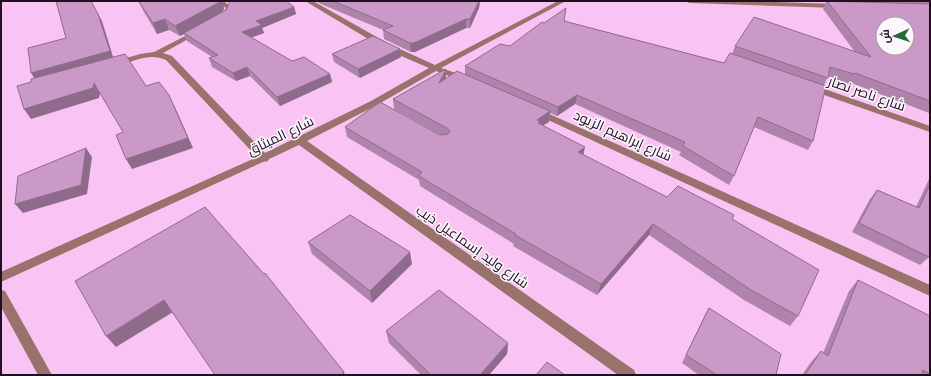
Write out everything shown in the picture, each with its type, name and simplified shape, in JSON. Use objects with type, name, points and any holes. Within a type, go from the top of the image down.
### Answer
[{"type":"street","points":[[215,23],[226,15],[229,10],[228,7],[219,1]]},
{"type":"street","points":[[308,1],[388,47],[434,68],[476,84]]},
{"type":"street","name":"شارع الميثاق","points":[[1,277],[265,159],[377,105],[434,68],[563,1]]},
{"type":"street","points":[[689,1],[842,6]]},
{"type":"street","points":[[156,54],[202,30]]},
{"type":"street","points":[[108,66],[147,55],[156,54],[169,58],[265,159]]},
{"type":"street","name":"شارع ناصر نصار","points":[[803,84],[930,129]]},
{"type":"street","name":"شارع إبراهيم الزيود","points":[[531,109],[683,177],[930,291]]},
{"type":"street","name":"شارع وليد إسماعيل ذيب","points":[[300,141],[629,375]]},
{"type":"street","points":[[1,295],[45,375]]},
{"type":"building","points":[[56,1],[91,1],[98,14],[110,51],[31,73],[28,48],[66,38]]},
{"type":"building","points":[[219,1],[218,3],[175,26],[165,19],[153,23],[139,2]]},
{"type":"building","points":[[230,1],[286,1],[294,7],[256,21],[262,25],[242,32],[292,61],[304,57],[330,74],[277,97],[247,67],[233,73],[209,58],[218,55],[184,33],[226,10]]},
{"type":"building","points":[[333,1],[479,1],[470,19],[466,19],[414,43],[410,43],[383,30],[393,26]]},
{"type":"building","points":[[827,1],[930,4],[930,101],[855,73],[854,74],[830,67],[828,78],[735,46],[754,17],[871,57]]},
{"type":"building","points":[[566,8],[564,21],[724,63],[730,53],[826,86],[813,141],[758,117],[734,176],[683,146],[685,142],[577,95],[558,107],[465,66],[500,44],[510,46],[542,22],[544,23]]},
{"type":"building","points":[[373,36],[400,49],[358,69],[332,54]]},
{"type":"building","points":[[125,54],[146,86],[159,82],[169,95],[188,138],[126,159],[116,135],[123,132],[94,83],[93,88],[24,109],[17,86],[31,82],[31,79]]},
{"type":"building","points":[[446,69],[439,83],[457,71],[550,111],[537,120],[540,121],[538,123],[585,147],[578,152],[667,197],[678,186],[734,215],[732,219],[819,270],[798,316],[751,290],[653,224],[601,284],[515,235],[516,234],[419,176],[422,172],[345,127],[380,102],[440,135],[448,134],[450,131],[447,128],[393,99]]},
{"type":"building","points":[[86,148],[81,185],[15,204],[18,176]]},
{"type":"building","points":[[930,184],[929,257],[859,223],[877,190],[919,208]]},
{"type":"building","points":[[205,207],[264,274],[265,273],[344,372],[341,375],[215,375],[164,300],[106,336],[75,281]]},
{"type":"building","points":[[350,215],[410,252],[370,291],[308,242]]},
{"type":"building","points":[[858,280],[930,316],[930,374],[923,370],[922,375],[805,375],[821,351],[828,356]]},
{"type":"building","points":[[439,290],[508,343],[480,375],[431,375],[386,331]]},
{"type":"building","points":[[709,308],[781,354],[776,375],[717,375],[686,355]]},
{"type":"building","points":[[547,362],[565,375],[536,375]]}]
